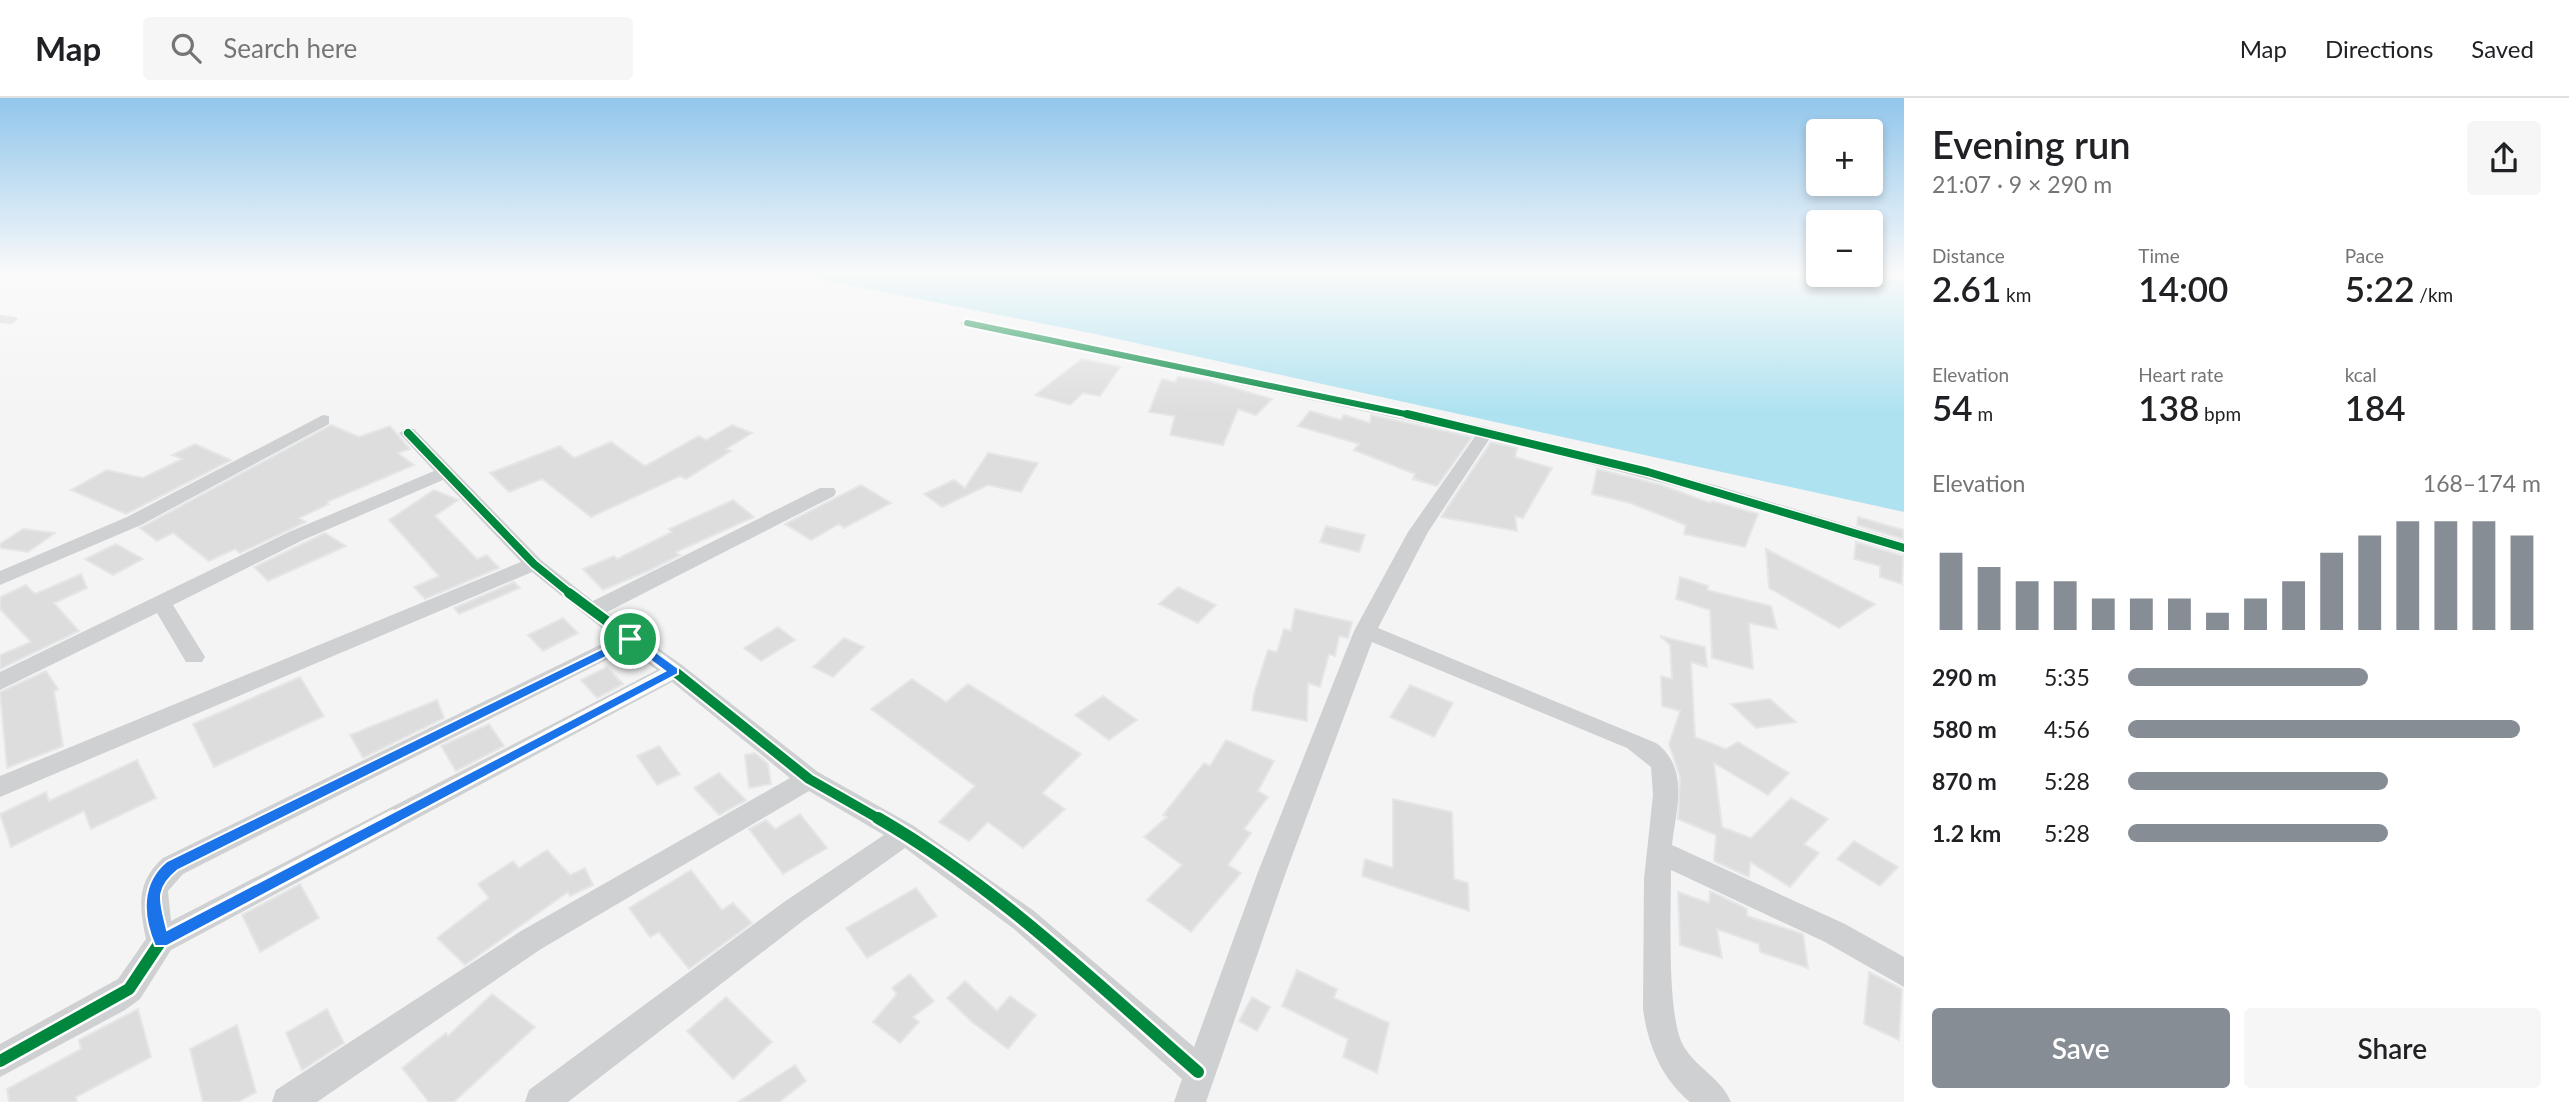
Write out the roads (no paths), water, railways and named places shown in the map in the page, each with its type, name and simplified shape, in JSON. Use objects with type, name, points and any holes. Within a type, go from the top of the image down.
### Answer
[{"type":"street","points":[[967,323],[1617,462],[1825,522],[1904,548]]},
{"type":"street","points":[[0,579],[134,522],[323,421]]},
{"type":"street","points":[[1190,1102],[1198,1073],[1365,631],[1418,532],[1486,432]]},
{"type":"street","points":[[408,433],[534,564],[591,611],[674,671],[808,779],[905,834],[1024,920],[1198,1073]]},
{"type":"street","points":[[0,682],[296,536],[446,472]]},
{"type":"street","points":[[591,611],[827,492]]},
{"type":"street","points":[[0,787],[534,564]]},
{"type":"street","points":[[162,602],[194,657]]},
{"type":"street","points":[[1365,631],[1650,749],[1664,769],[1665,786],[1658,851],[1659,1021],[1675,1064],[1690,1084],[1715,1102]]},
{"type":"street","points":[[161,941],[152,894],[162,874],[173,866],[630,639]]},
{"type":"street","points":[[0,1061],[114,1000],[129,989],[161,941],[674,671]]},
{"type":"street","points":[[288,1102],[531,940],[808,779]]},
{"type":"street","points":[[541,1102],[794,911],[905,834]]},
{"type":"street","points":[[1658,851],[1835,933],[1904,973]]},
{"type":"water","points":[[1024,320],[1904,320],[1904,512],[1095,334]]}]
